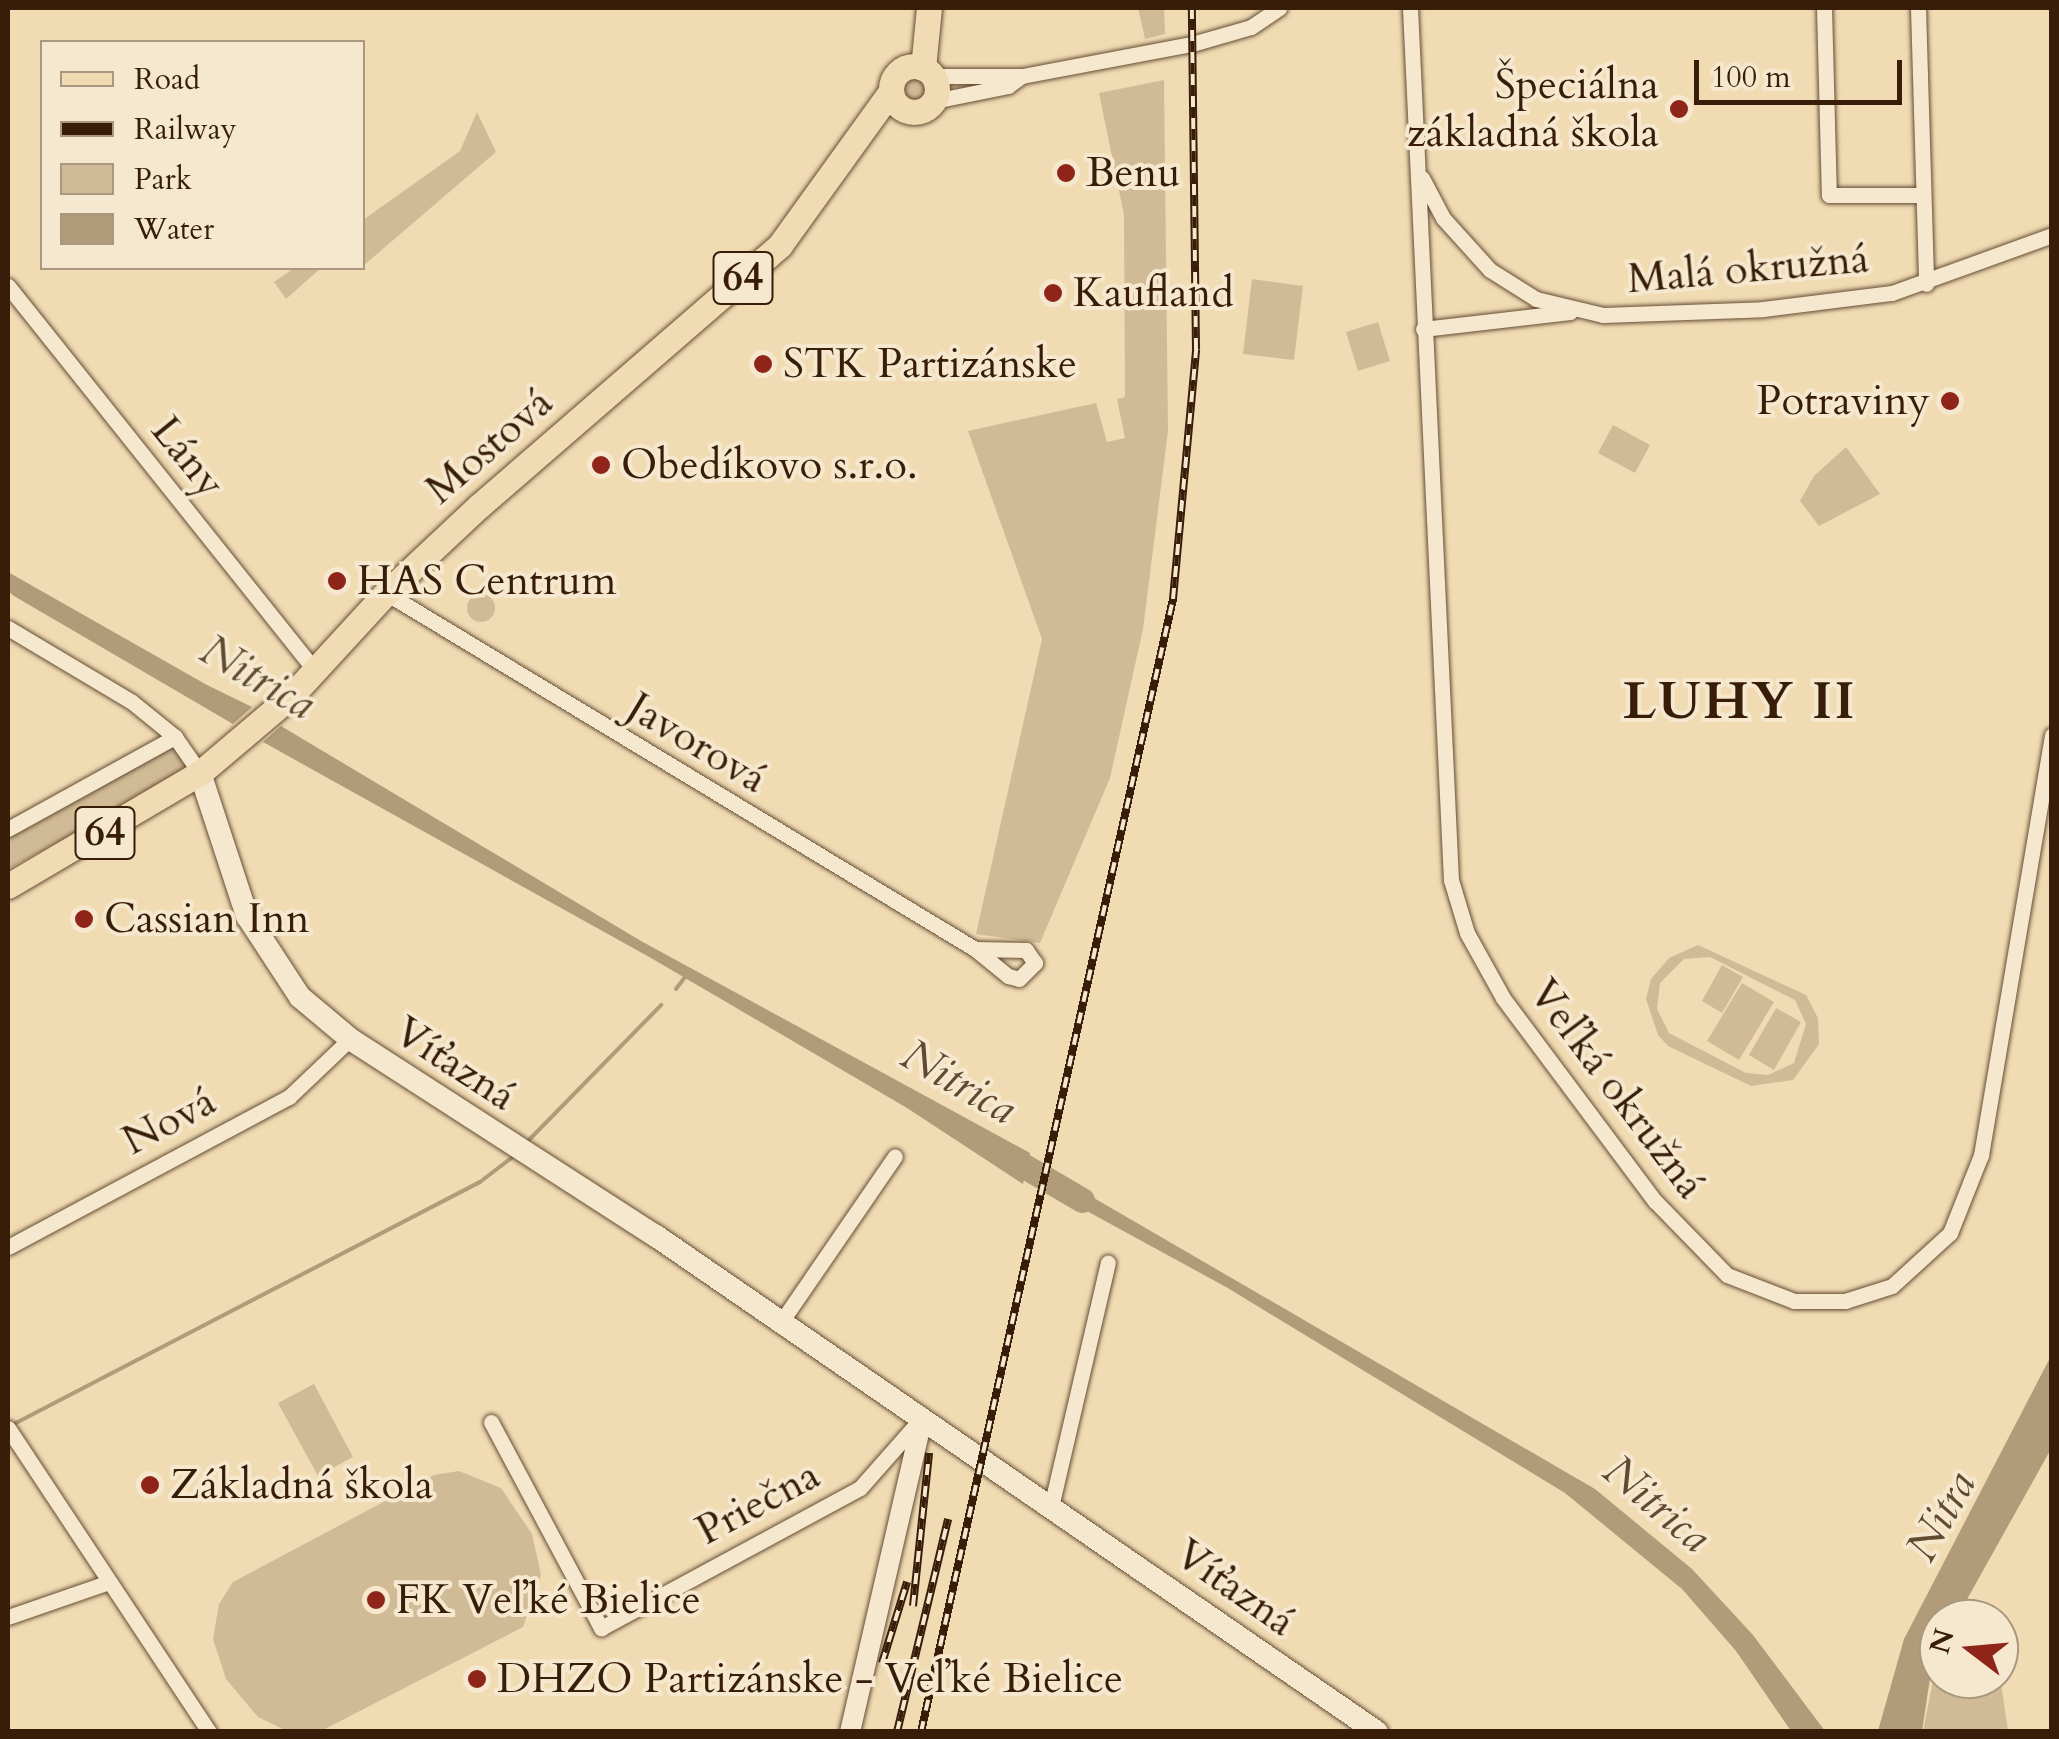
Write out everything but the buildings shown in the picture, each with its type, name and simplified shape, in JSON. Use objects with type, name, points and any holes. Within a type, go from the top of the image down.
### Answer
[{"type":"main road","name":"64","points":[[912,8],[924,78]]},
{"type":"main road","name":"64","points":[[897,100],[924,78],[928,8]]},
{"type":"main road","points":[[897,100],[920,112],[924,78]]},
{"type":"main road","name":"Mostová","points":[[200,773],[284,702],[386,593],[808,213],[897,100]]},
{"type":"main road","name":"64","points":[[8,886],[200,773]]},
{"type":"main road","name":"Víťazná","points":[[200,773],[248,916],[300,996],[350,1039],[780,1322],[1378,1732]]},
{"type":"street","points":[[924,78],[1022,76],[1192,44],[1251,27],[1279,8]]},
{"type":"street","name":"Veľká okružná","points":[[1410,8],[1420,174],[1445,842],[1467,933],[1502,998],[1618,1154],[1698,1252],[1726,1275],[1794,1301],[1844,1301],[1892,1286],[1950,1233],[1981,1155],[2052,735]]},
{"type":"street","points":[[1824,8],[1829,195],[1923,194]]},
{"type":"street","name":"Malá okružná","points":[[1918,8],[1926,284]]},
{"type":"street","points":[[924,78],[1008,86],[1022,76]]},
{"type":"street","name":"Malá okružná","points":[[1420,174],[1444,218],[1490,270],[1536,298],[1574,311]]},
{"type":"street","name":"Malá okružná","points":[[1423,329],[1574,311],[1763,309],[1926,284],[2052,235]]},
{"type":"street","name":"Lány","points":[[8,286],[315,670]]},
{"type":"street","name":"Javorová","points":[[386,593],[974,949]]},
{"type":"street","points":[[8,628],[132,702],[174,736],[200,773]]},
{"type":"street","points":[[8,828],[174,736]]},
{"type":"street","name":"Nová","points":[[8,1247],[290,1097],[350,1039]]},
{"type":"street","points":[[780,1322],[895,1156]]},
{"type":"street","points":[[1051,1507],[1108,1263]]},
{"type":"street","points":[[850,1732],[922,1418]]},
{"type":"street","name":"Priečna","points":[[491,1422],[601,1628],[860,1488],[922,1418]]},
{"type":"street","points":[[8,1430],[209,1732]]},
{"type":"street","points":[[8,1617],[109,1582]]},
{"type":"green space","points":[[1138,8],[1164,8],[1165,34],[1145,39]]},
{"type":"green space","points":[[914,73],[925,78],[930,89],[925,100],[914,105],[903,100],[898,89],[903,78]]},
{"type":"green space","points":[[1164,80],[1168,431],[1143,629],[1110,778],[1040,943],[976,934],[1042,639],[968,431],[1096,403],[1107,442],[1125,438],[1117,399],[1125,397],[1124,215],[1099,93]]},
{"type":"green space","points":[[477,112],[496,152],[365,264],[365,219],[460,151]]},
{"type":"green space","points":[[291,270],[319,270],[286,299],[274,282]]},
{"type":"green space","points":[[1252,279],[1303,286],[1294,360],[1243,354]]},
{"type":"green space","points":[[1378,322],[1390,361],[1358,371],[1346,332]]},
{"type":"green space","points":[[1613,425],[1650,445],[1635,473],[1598,453]]},
{"type":"green space","points":[[1846,447],[1880,494],[1819,526],[1800,501],[1814,476]]},
{"type":"green space","points":[[481,594],[491,598],[495,608],[491,618],[481,622],[471,618],[467,608],[471,598]]},
{"type":"green space","points":[[172,744],[190,771],[8,869],[8,834]]},
{"type":"green space","points":[[1698,945],[1806,995],[1818,1018],[1819,1044],[1793,1080],[1751,1086],[1668,1046],[1658,1035],[1646,999],[1651,979],[1669,958]],"holes":[[[1710,957],[1795,1000],[1806,1024],[1794,1063],[1768,1075],[1746,1073],[1669,1033],[1657,1009],[1660,983],[1684,959]]]},
{"type":"green space","points":[[1722,965],[1743,977],[1722,1013],[1702,1001]]},
{"type":"green space","points":[[1742,983],[1774,1002],[1739,1060],[1707,1041]]},
{"type":"green space","points":[[1776,1008],[1801,1022],[1774,1070],[1749,1055]]},
{"type":"green space","points":[[314,1384],[353,1457],[318,1476],[278,1403]]},
{"type":"green space","name":"FK Veľké Bielice","points":[[459,1471],[501,1488],[532,1534],[541,1575],[523,1627],[321,1731],[287,1731],[258,1717],[226,1679],[213,1639],[219,1604],[233,1582],[434,1475]]},
{"type":"green space","points":[[1929,1699],[2003,1699],[2008,1731],[1923,1731]]},
{"type":"water","points":[[8,572],[252,707],[233,724],[14,596],[8,591]]},
{"type":"water","points":[[281,726],[641,941],[1030,1153],[1023,1184],[907,1108],[651,958],[263,742]]},
{"type":"water","points":[[1056,1176],[1595,1489],[1692,1569],[1753,1635],[1825,1731],[1791,1731],[1736,1651],[1682,1589],[1565,1493],[1226,1287],[1052,1192]]},
{"type":"water","points":[[2051,1356],[2051,1449],[1967,1599],[1925,1599]]},
{"type":"water","points":[[1919,1610],[1919,1699],[1927,1699],[1922,1731],[1878,1731],[1904,1639]]},
{"type":"waterway","points":[[676,989],[685,977]]},
{"type":"waterway","points":[[527,1142],[661,1005]]},
{"type":"waterway","name":"Nitrica","points":[[1000,1152],[1082,1200]]},
{"type":"waterway","points":[[12,1425],[480,1182],[514,1156]]},
{"type":"railway","points":[[921,1732],[1173,599],[1196,349],[1192,8]]},
{"type":"railway","points":[[913,1606],[929,1453]]},
{"type":"railway","points":[[897,1732],[948,1519]]},
{"type":"railway","points":[[882,1663],[907,1582]]},
{"type":"place","name":"Špeciálna základná škola","points":[[1679,109]]},
{"type":"place","name":"Benu","points":[[1066,173]]},
{"type":"place","name":"Kaufland","points":[[1053,293]]},
{"type":"place","name":"STK Partizánske","points":[[763,364]]},
{"type":"place","name":"Potraviny","points":[[1950,401]]},
{"type":"place","name":"Obedíkovo s.r.o.","points":[[601,465]]},
{"type":"place","name":"HAS Centrum","points":[[337,581]]},
{"type":"place","name":"Cassian Inn","points":[[84,919]]},
{"type":"place","name":"Základná škola","points":[[150,1485]]},
{"type":"place","name":"FK Veľké Bielice","points":[[376,1600]]},
{"type":"place","name":"DHZO Partizánske - Veľké Bielice","points":[[477,1679]]},
{"type":"district","name":"LUHY II","points":[[1740,703]]},
{"type":"water label","name":"Nitra","points":[[1941,1516]]}]
